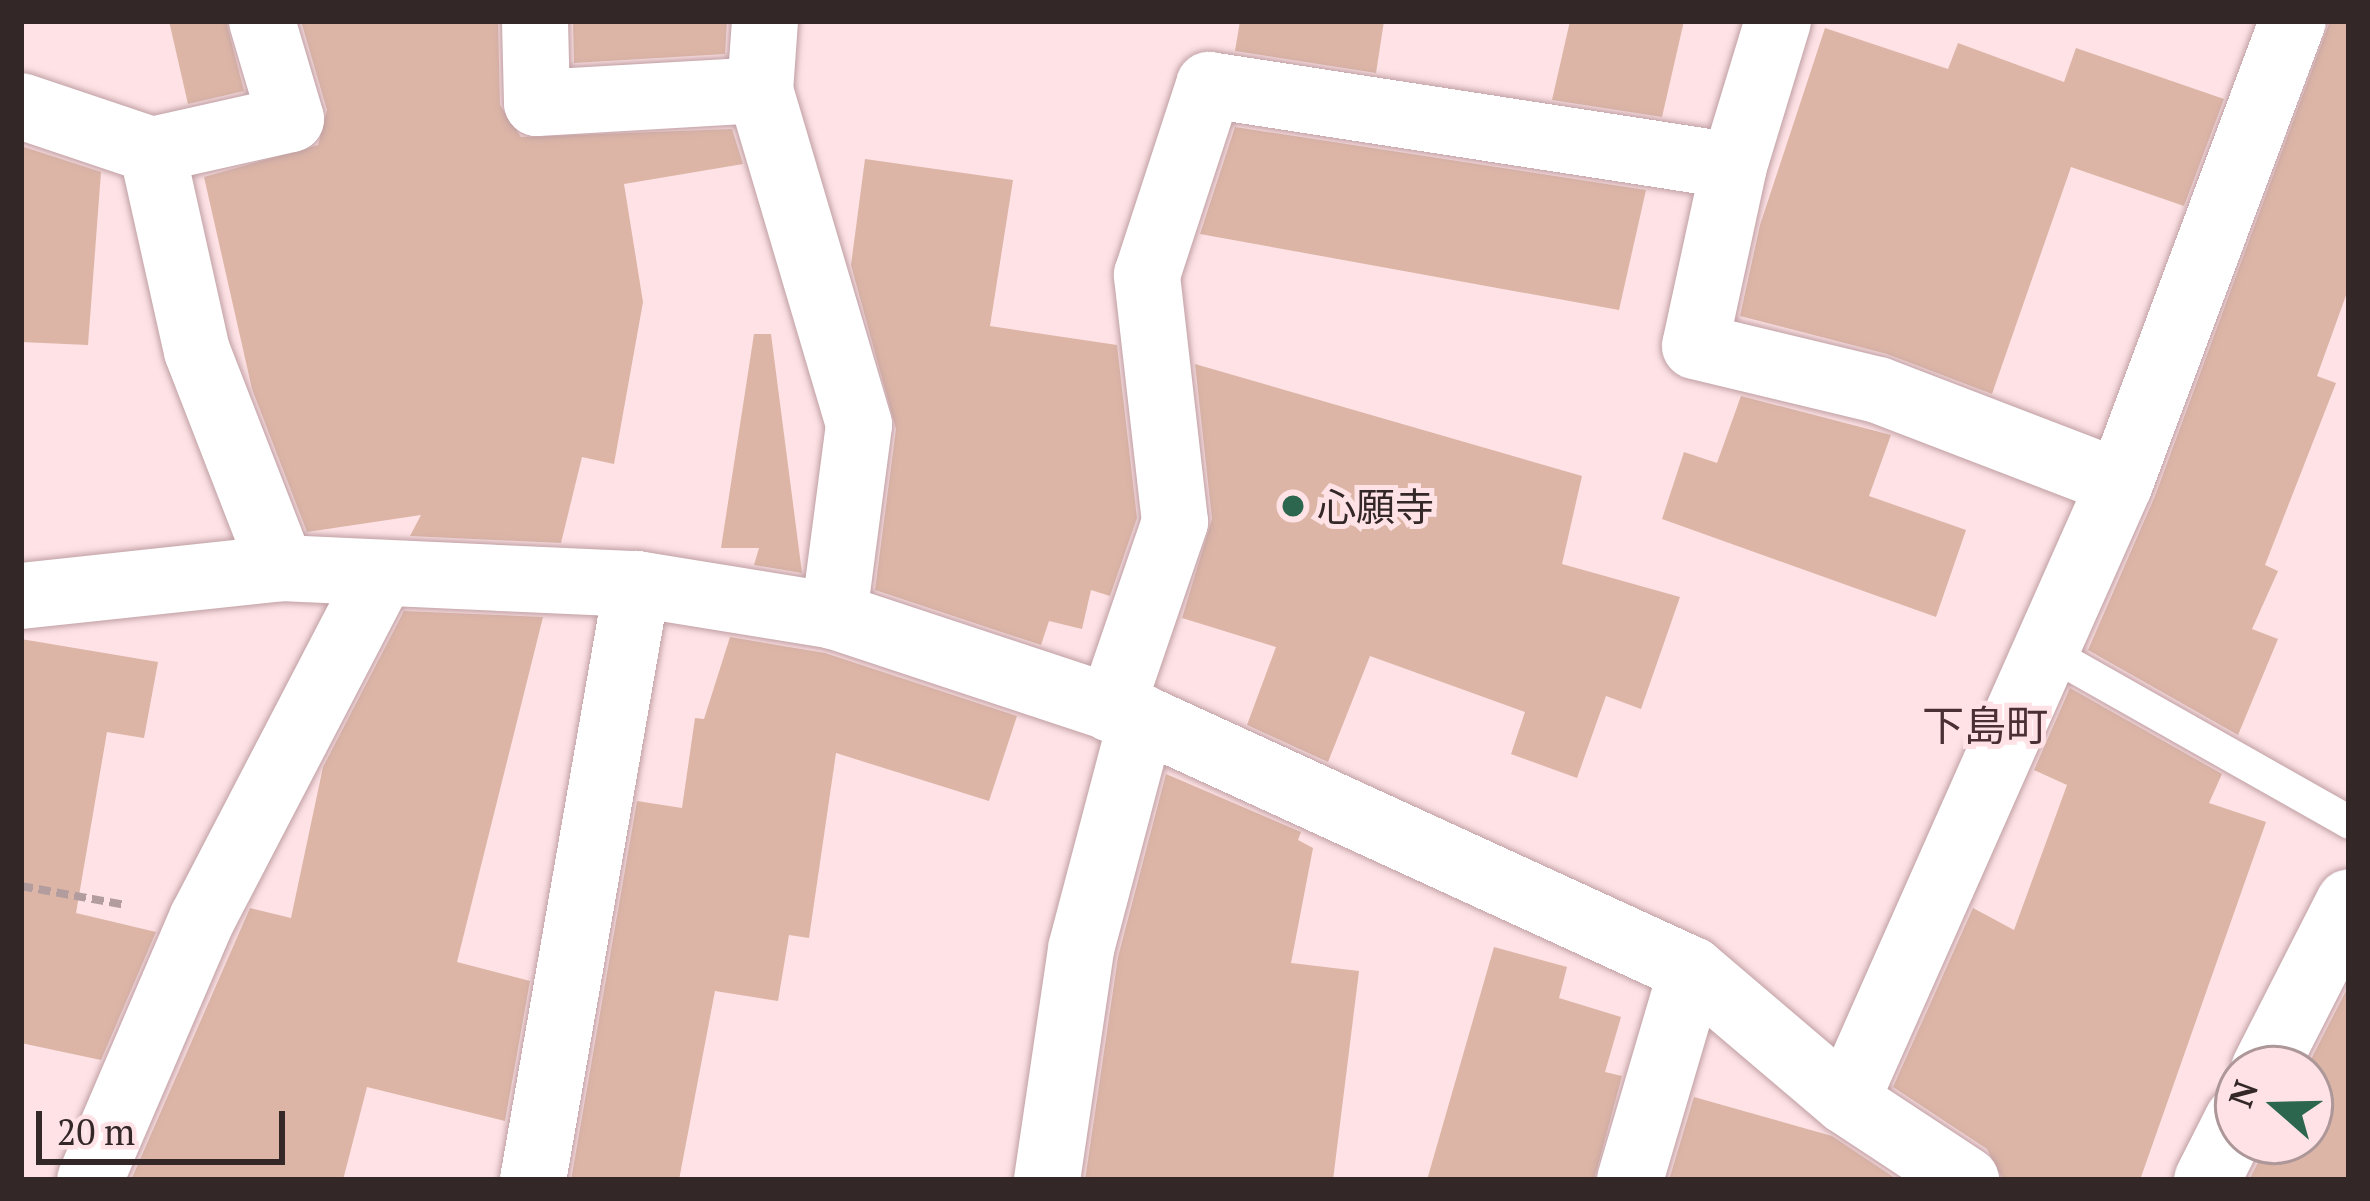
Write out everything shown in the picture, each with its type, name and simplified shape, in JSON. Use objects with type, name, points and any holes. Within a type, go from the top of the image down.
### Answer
[{"type":"street","points":[[21,106],[152,150],[291,119],[262,21]]},
{"type":"street","points":[[535,21],[537,103],[760,91]]},
{"type":"street","points":[[765,21],[760,91],[859,425],[834,616]]},
{"type":"street","points":[[1778,21],[1734,166],[1695,346],[1878,390],[2120,483]]},
{"type":"street","points":[[1846,1101],[2120,483],[2294,21]]},
{"type":"street","points":[[1047,1180],[1082,949],[1127,714],[1175,522],[1147,275],[1208,85],[1734,166]]},
{"type":"street","points":[[152,150],[197,351],[281,568]]},
{"type":"street","points":[[21,596],[281,568],[637,584],[834,616],[1127,714],[1692,970],[1846,1101],[1966,1180]]},
{"type":"street","points":[[90,1180],[202,919],[382,573]]},
{"type":"street","points":[[532,1180],[637,584]]},
{"type":"street","points":[[2276,1045],[2349,902]]},
{"type":"street","points":[[1630,1180],[1692,970]]},
{"type":"lane","points":[[2047,651],[2349,822]]},
{"type":"path","points":[[21,886],[202,919]]},
{"type":"building","points":[[169,21],[226,21],[244,91],[188,104]]},
{"type":"building","points":[[301,21],[498,21],[500,105],[521,137],[732,129],[743,164],[624,184],[643,302],[614,464],[582,457],[561,543],[410,536],[421,515],[307,532],[252,389],[204,177],[318,145],[327,110]]},
{"type":"building","points":[[573,21],[727,21],[725,54],[574,63]]},
{"type":"building","points":[[1240,21],[1384,21],[1376,73],[1235,51]]},
{"type":"building","points":[[1570,21],[1684,21],[1662,117],[1552,100]]},
{"type":"building","points":[[2330,21],[2349,21],[2349,287],[2317,376],[2336,383],[2265,565],[2278,571],[2252,629],[2278,639],[2238,735],[2088,650],[2155,496]]},
{"type":"building","points":[[1825,28],[1948,69],[1958,43],[2064,82],[2076,48],[2224,99],[2184,206],[2071,167],[1992,394],[1887,354],[1740,316],[1760,225]]},
{"type":"building","points":[[1235,127],[1646,190],[1619,310],[1200,234]]},
{"type":"building","points":[[21,146],[101,172],[88,345],[21,342]]},
{"type":"building","points":[[865,159],[1013,180],[990,326],[1117,345],[1137,518],[1110,596],[1091,590],[1082,629],[1049,621],[1041,645],[875,590],[896,429],[851,265]]},
{"type":"building","points":[[754,334],[771,334],[802,573],[754,565],[759,548],[721,548]]},
{"type":"building","points":[[1195,364],[1582,476],[1562,564],[1680,597],[1641,709],[1606,696],[1577,778],[1511,754],[1525,712],[1370,656],[1328,762],[1247,725],[1276,647],[1182,618],[1212,519]]},
{"type":"building","points":[[1741,396],[1891,435],[1869,496],[1966,530],[1936,617],[1662,519],[1684,452],[1717,463]]},
{"type":"building","points":[[404,611],[543,617],[457,962],[530,981],[505,1121],[367,1087],[343,1180],[131,1180],[250,908],[291,918],[323,767]]},
{"type":"building","points":[[730,637],[825,653],[1017,716],[989,801],[836,753],[809,938],[789,935],[778,1001],[715,991],[679,1180],[571,1180],[637,801],[682,808],[695,718],[704,719]]},
{"type":"building","points":[[21,639],[158,662],[144,738],[107,732],[76,913],[156,932],[101,1060],[21,1043]]},
{"type":"building","points":[[2070,688],[2222,774],[2209,803],[2266,822],[2140,1180],[2003,1180],[1987,1149],[1893,1087],[1973,908],[2014,930],[2067,785],[2034,770]]},
{"type":"building","points":[[1166,774],[1301,832],[1298,840],[1313,848],[1291,963],[1359,971],[1333,1180],[1085,1180],[1118,957]]},
{"type":"building","points":[[1494,947],[1567,967],[1559,998],[1621,1017],[1605,1072],[1622,1076],[1594,1180],[1427,1180]]},
{"type":"building","points":[[2349,985],[2349,1180],[2249,1180],[2257,1165],[2334,1165],[2334,1045],[2318,1045]]},
{"type":"building","points":[[1694,1097],[1832,1136],[1898,1180],[1669,1180]]},
{"type":"place","name":"心願寺","points":[[1293,506]]},
{"type":"district","name":"下島町","points":[[1985,725]]}]
